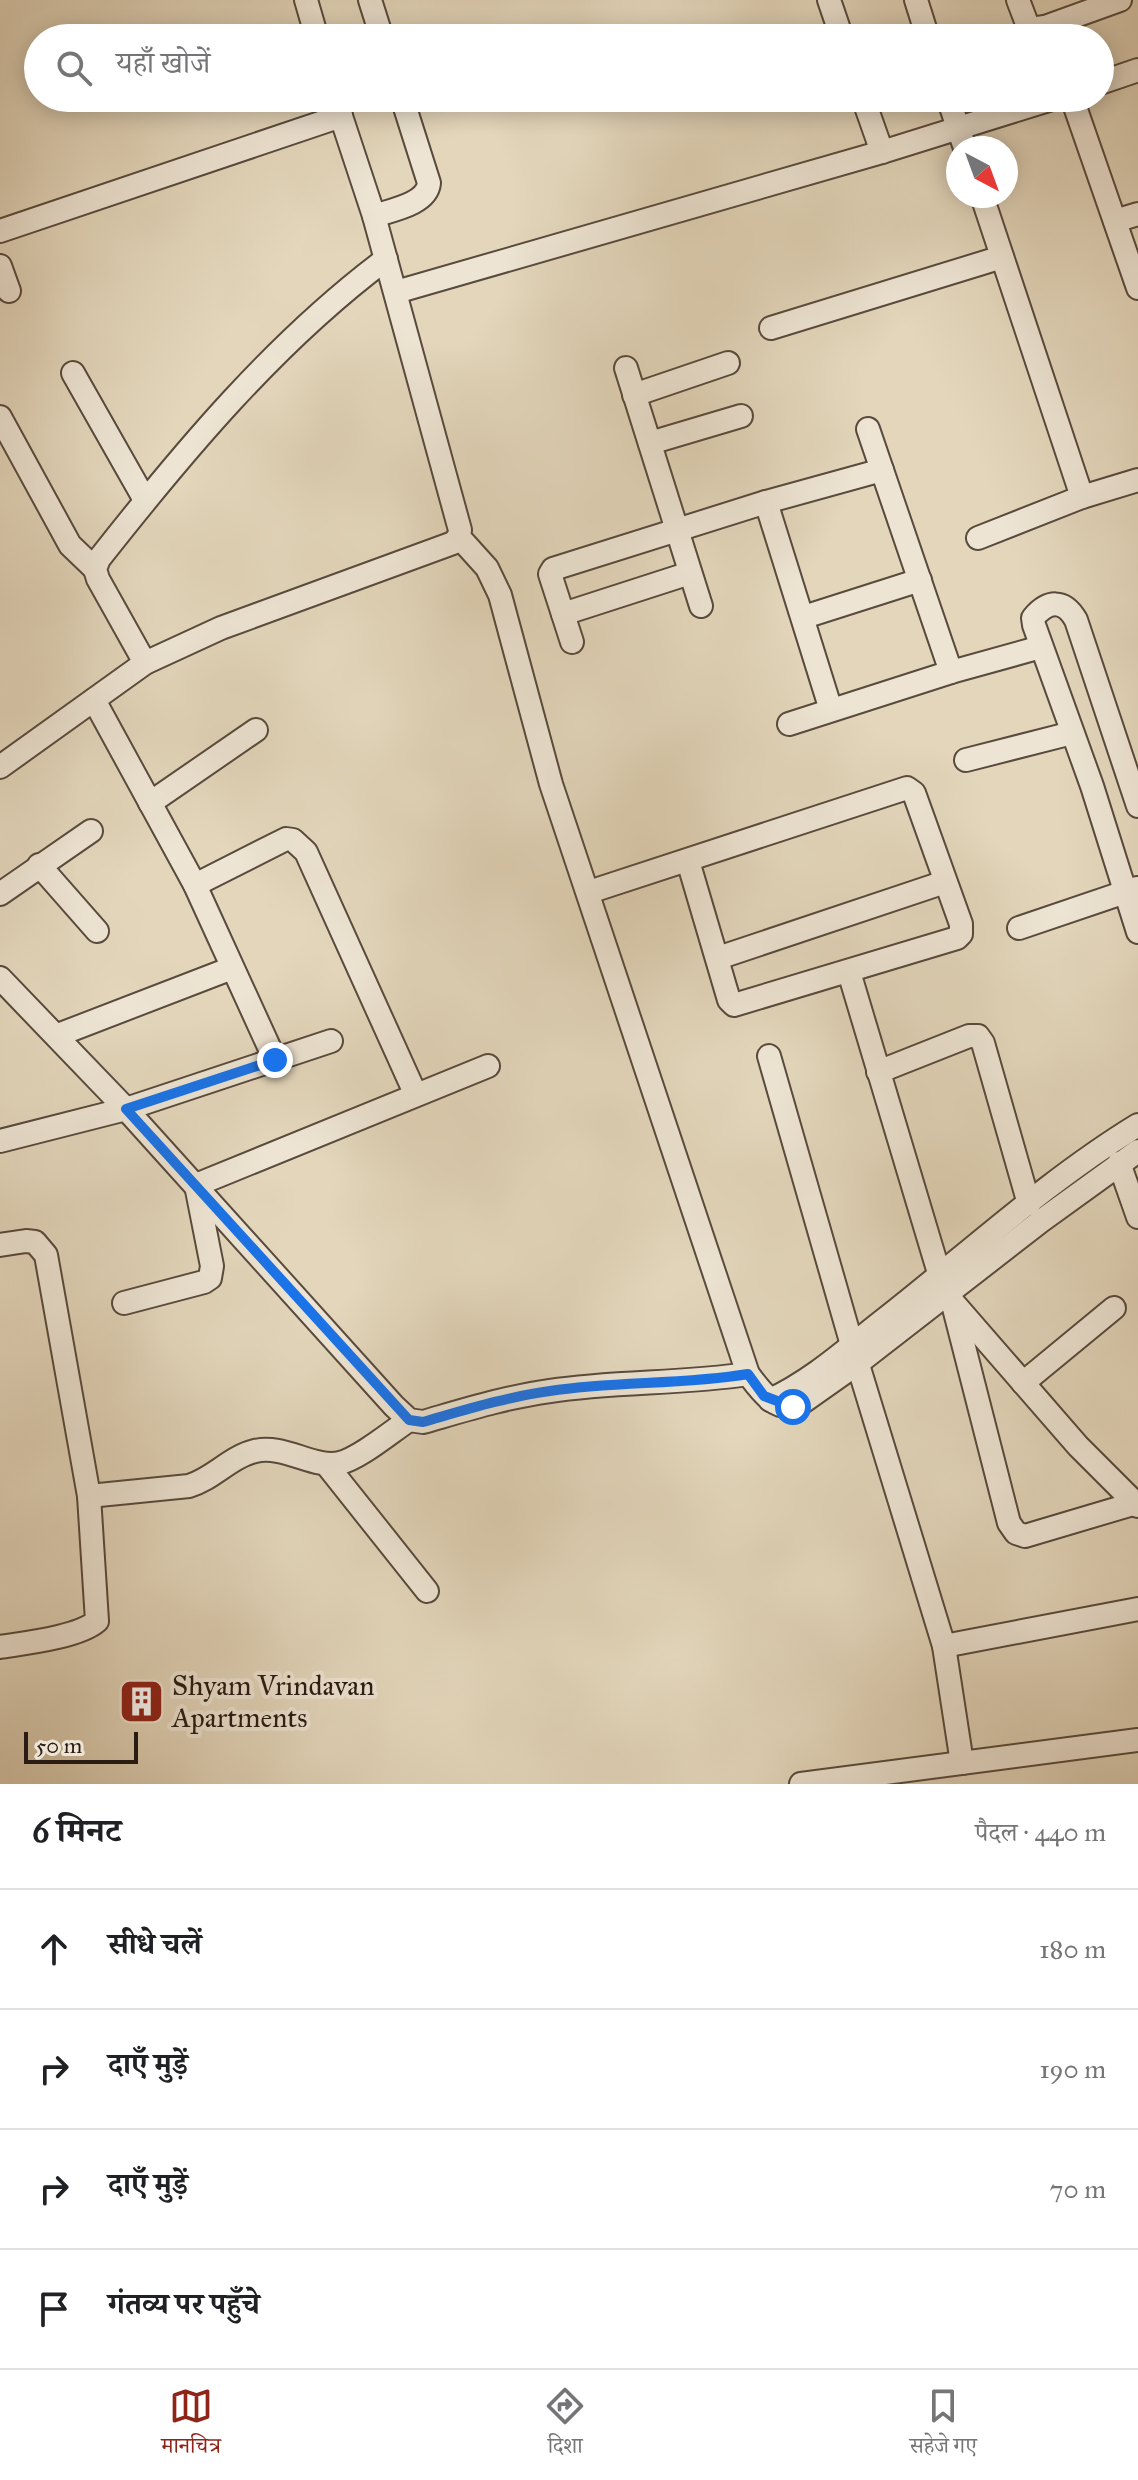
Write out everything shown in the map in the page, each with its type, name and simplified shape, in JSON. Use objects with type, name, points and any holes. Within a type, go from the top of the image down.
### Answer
[{"type":"street","points":[[306,0],[313,24]]},
{"type":"street","points":[[370,0],[378,24]]},
{"type":"street","points":[[829,0],[837,24]]},
{"type":"street","points":[[916,0],[924,24]]},
{"type":"street","points":[[1018,0],[1027,24]]},
{"type":"street","points":[[1065,24],[1106,2]]},
{"type":"street","points":[[1114,78],[1138,70]]},
{"type":"street","points":[[0,231],[324,112]]},
{"type":"street","points":[[0,767],[145,663],[221,628],[453,543],[459,537],[460,530],[396,292],[340,112]]},
{"type":"street","points":[[374,216],[424,197],[429,189],[406,112]]},
{"type":"street","points":[[868,112],[882,152]]},
{"type":"street","points":[[953,112],[961,136]]},
{"type":"street","points":[[969,136],[1023,112]]},
{"type":"street","points":[[1077,112],[1138,288]]},
{"type":"street","points":[[396,292],[882,152],[946,142]]},
{"type":"street","points":[[986,208],[1082,497]]},
{"type":"street","points":[[1115,221],[1138,214]]},
{"type":"street","points":[[771,328],[1002,257]]},
{"type":"street","points":[[95,569],[99,559],[145,500],[207,427],[334,301],[386,259]]},
{"type":"street","points":[[0,266],[9,291]]},
{"type":"street","points":[[634,395],[728,363]]},
{"type":"street","points":[[626,368],[701,606]]},
{"type":"street","points":[[73,373],[145,500]]},
{"type":"street","points":[[650,443],[741,416]]},
{"type":"street","points":[[0,417],[70,545],[95,569],[145,663]]},
{"type":"street","points":[[868,429],[951,672]]},
{"type":"street","points":[[572,642],[550,574],[553,569],[766,502],[882,470]]},
{"type":"street","points":[[978,538],[1082,497],[1138,480]]},
{"type":"street","points":[[766,502],[831,710]]},
{"type":"street","points":[[459,537],[487,568],[500,595],[551,784],[748,1374],[770,1400],[855,1354],[1129,1157],[1138,1217]]},
{"type":"street","points":[[563,614],[690,573]]},
{"type":"street","points":[[804,617],[920,580]]},
{"type":"street","points":[[1138,806],[1076,620],[1069,608],[1051,604],[1041,608],[1033,618],[1041,647],[1131,890],[1138,932]]},
{"type":"street","points":[[789,724],[1041,647]]},
{"type":"street","points":[[94,700],[195,885],[275,1060]]},
{"type":"street","points":[[150,803],[256,730]]},
{"type":"street","points":[[966,760],[1072,733]]},
{"type":"street","points":[[1092,786],[1128,775]]},
{"type":"street","points":[[589,892],[907,788],[914,793],[961,924],[961,934],[957,938],[738,1006],[729,1000],[688,861]]},
{"type":"street","points":[[0,894],[91,831]]},
{"type":"street","points":[[195,885],[286,839],[299,843],[306,852],[415,1093]]},
{"type":"street","points":[[39,865],[97,931]]},
{"type":"street","points":[[718,958],[945,882]]},
{"type":"street","points":[[1019,928],[1131,890]]},
{"type":"street","points":[[58,1035],[232,968]]},
{"type":"street","points":[[849,972],[945,1292],[1009,1523],[1016,1533],[1025,1536],[1137,1504],[1078,1446],[945,1292]]},
{"type":"street","points":[[0,978],[58,1035],[409,1420],[423,1422],[510,1397],[552,1390],[719,1379],[748,1374]]},
{"type":"street","points":[[878,1072],[969,1036],[978,1036],[983,1043],[1029,1204]]},
{"type":"street","points":[[0,1141],[126,1109],[331,1041]]},
{"type":"street","points":[[769,1056],[944,1646],[962,1763]]},
{"type":"street","points":[[196,1185],[415,1093],[488,1066]]},
{"type":"street","points":[[945,1292],[1029,1204],[1109,1142],[1138,1125]]},
{"type":"street","points":[[124,1303],[210,1278],[212,1266],[196,1185]]},
{"type":"street","points":[[0,1245],[35,1242],[46,1255],[89,1496],[97,1621],[91,1626],[59,1635],[0,1647]]},
{"type":"street","points":[[1023,1383],[1114,1308]]},
{"type":"street","points":[[89,1496],[189,1486],[201,1482],[244,1454],[255,1451],[285,1452],[326,1464],[341,1463],[409,1420]]},
{"type":"street","points":[[326,1464],[427,1591]]},
{"type":"street","points":[[944,1646],[1138,1609]]},
{"type":"street","points":[[801,1784],[1138,1740]]},
{"type":"place","name":"Shyam Vrindavan Apartments","points":[[141,1701]]},
{"type":"route","points":[[275,1060],[126,1109],[409,1420],[423,1422],[510,1397],[552,1390],[719,1379],[748,1374],[764,1396],[788,1408],[793,1407]]}]
